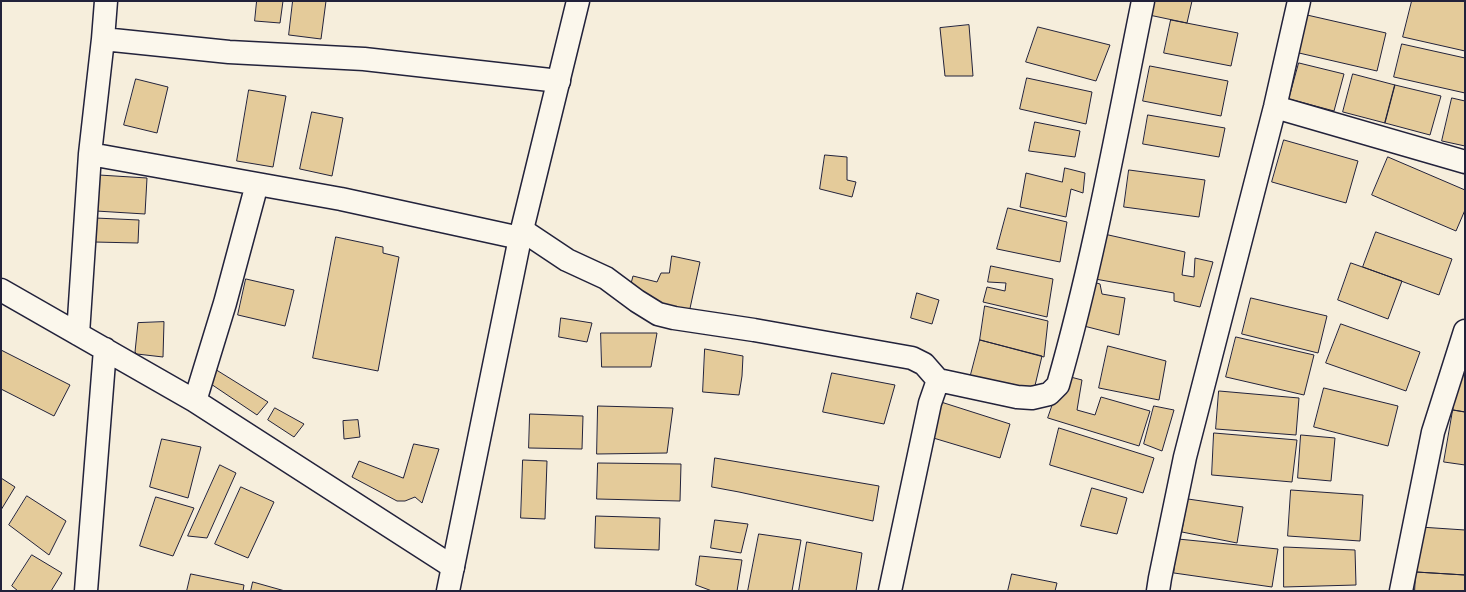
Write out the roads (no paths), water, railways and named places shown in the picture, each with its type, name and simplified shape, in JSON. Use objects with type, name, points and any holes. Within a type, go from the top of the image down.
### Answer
[{"type":"street","points":[[78,334],[90,154],[106,1]]},
{"type":"street","points":[[448,591],[521,234],[578,1]]},
{"type":"street","points":[[90,154],[341,199],[521,234],[567,260],[606,278],[637,301],[658,314],[674,318],[754,330],[912,358],[924,364],[938,380],[1016,397],[1032,398],[1049,394],[1058,384],[1101,208],[1143,1]]},
{"type":"street","points":[[1158,591],[1185,457],[1275,107],[1299,1]]},
{"type":"street","points":[[103,39],[229,52],[364,59],[559,81]]},
{"type":"street","points":[[1275,107],[1465,162]]},
{"type":"street","points":[[195,401],[225,303],[257,184]]},
{"type":"street","points":[[1,290],[195,401],[453,567]]},
{"type":"street","points":[[1401,591],[1433,432],[1465,331]]},
{"type":"street","points":[[86,591],[105,349]]},
{"type":"street","points":[[890,591],[930,403],[938,380]]}]
